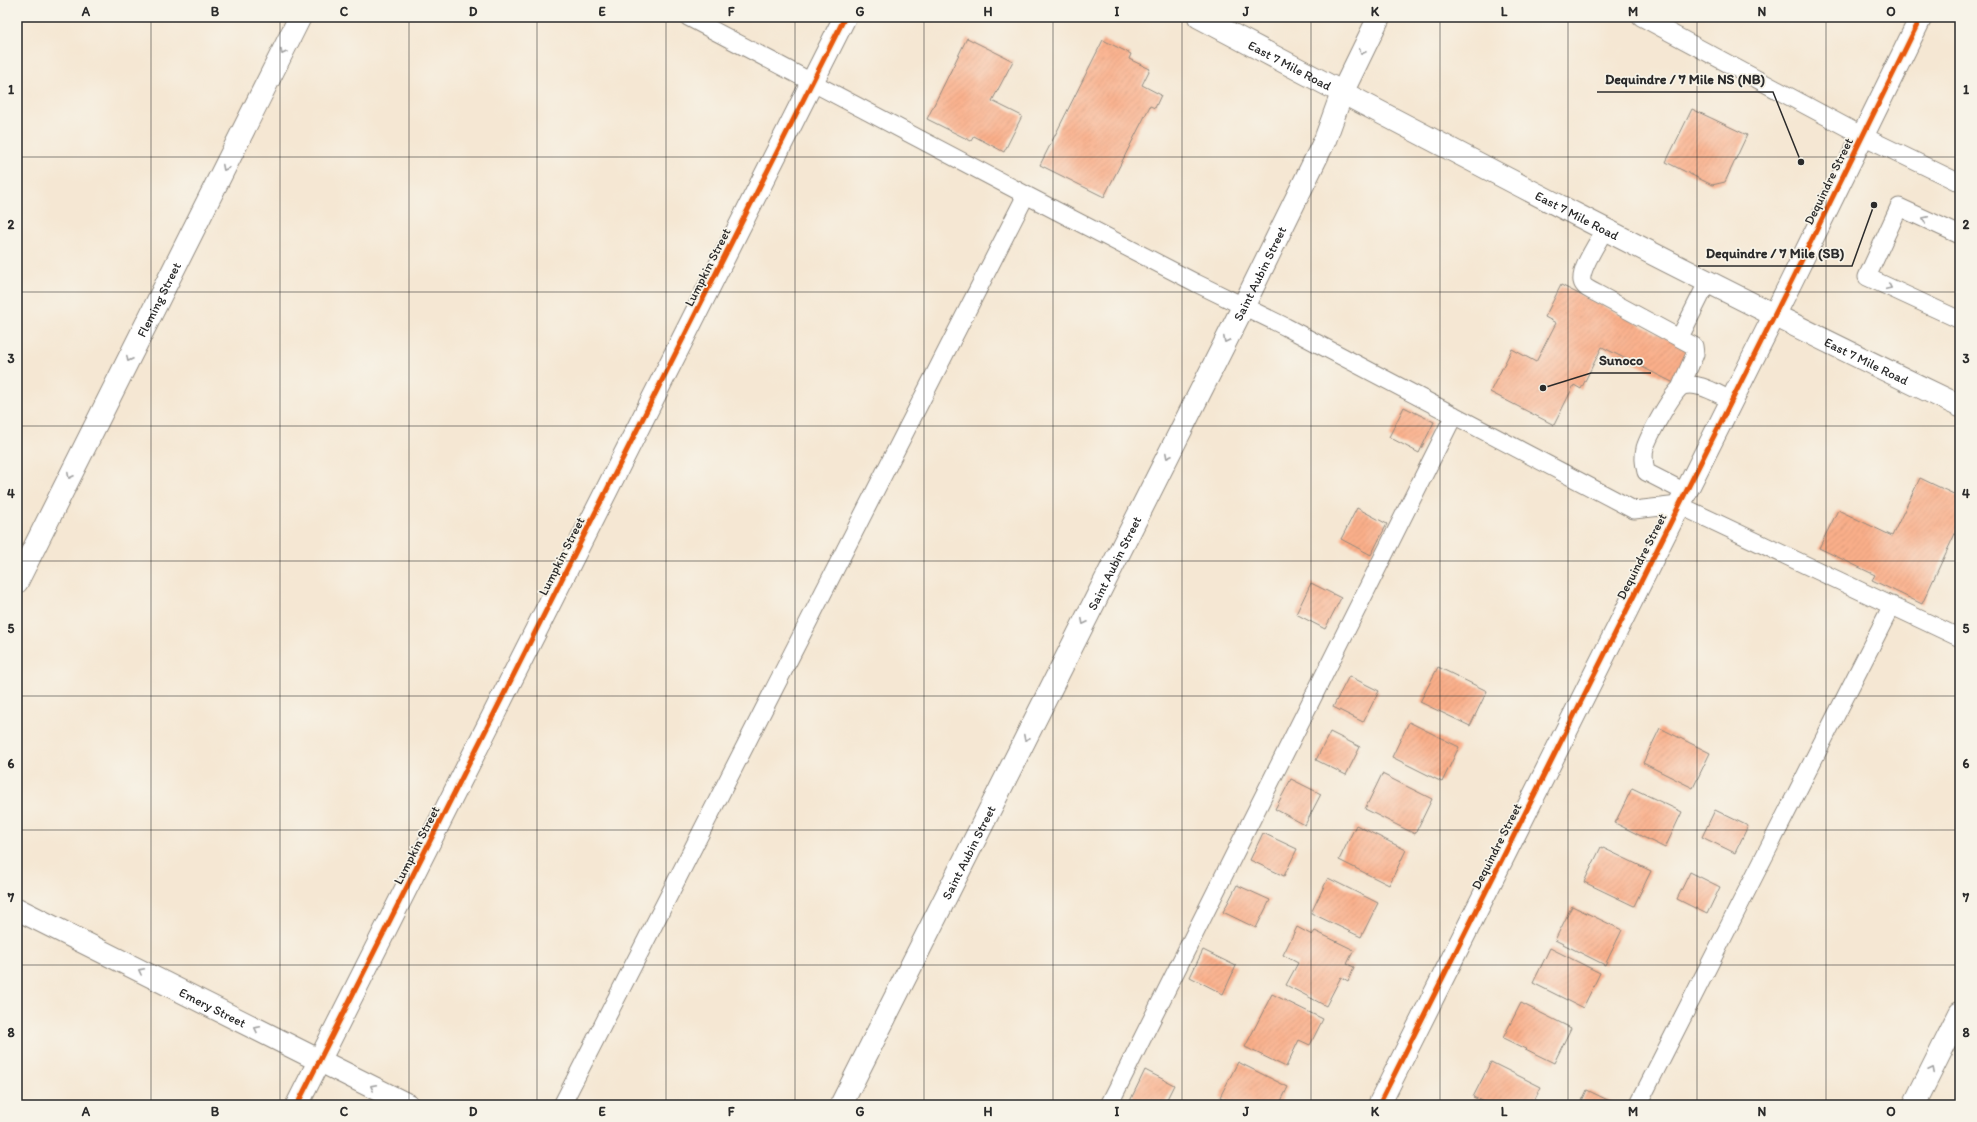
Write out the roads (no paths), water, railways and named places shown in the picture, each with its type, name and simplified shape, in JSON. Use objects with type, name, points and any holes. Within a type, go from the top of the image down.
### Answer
[{"type":"street","name":"Fleming Street","points":[[17,582],[300,17]]},
{"type":"street","name":"Lumpkin Street","points":[[297,1105],[845,17]]},
{"type":"street","name":"East 7 Mile Road","points":[[1199,17],[1605,229],[1774,315],[1960,406]]},
{"type":"street","name":"Saint Aubin Street","points":[[841,1105],[1244,305],[1325,140],[1342,93],[1378,17]]},
{"type":"street","name":"Dequindre Street","points":[[1379,1105],[1774,315],[1921,17]]},
{"type":"street","name":"Emery Street","points":[[17,909],[408,1105]]},
{"type":"street","points":[[1914,1105],[1960,1014]]},
{"type":"lane","points":[[688,17],[1026,195],[1196,283],[1244,305],[1634,510],[1682,498]]},
{"type":"lane","points":[[1649,19],[1863,136],[1960,183]]},
{"type":"lane","points":[[562,1105],[1026,195]]},
{"type":"lane","points":[[1960,235],[1899,206],[1867,277],[1960,320]]},
{"type":"lane","points":[[1605,229],[1583,271],[1582,281],[1585,287],[1680,337],[1694,346],[1695,354],[1681,386],[1673,394],[1645,447],[1643,461],[1646,472],[1682,498],[1960,638]]},
{"type":"lane","points":[[1680,337],[1708,281]]},
{"type":"lane","points":[[1681,386],[1694,384],[1731,400]]},
{"type":"lane","points":[[1109,1105],[1454,415]]},
{"type":"lane","points":[[1638,1105],[1892,605]]},
{"type":"place","name":"Dequindre / 7 Mile NS (NB)","points":[[1801,162]]},
{"type":"place","name":"Dequindre / 7 Mile (SB)","points":[[1874,205]]},
{"type":"place","name":"Sunoco","points":[[1543,388]]}]
